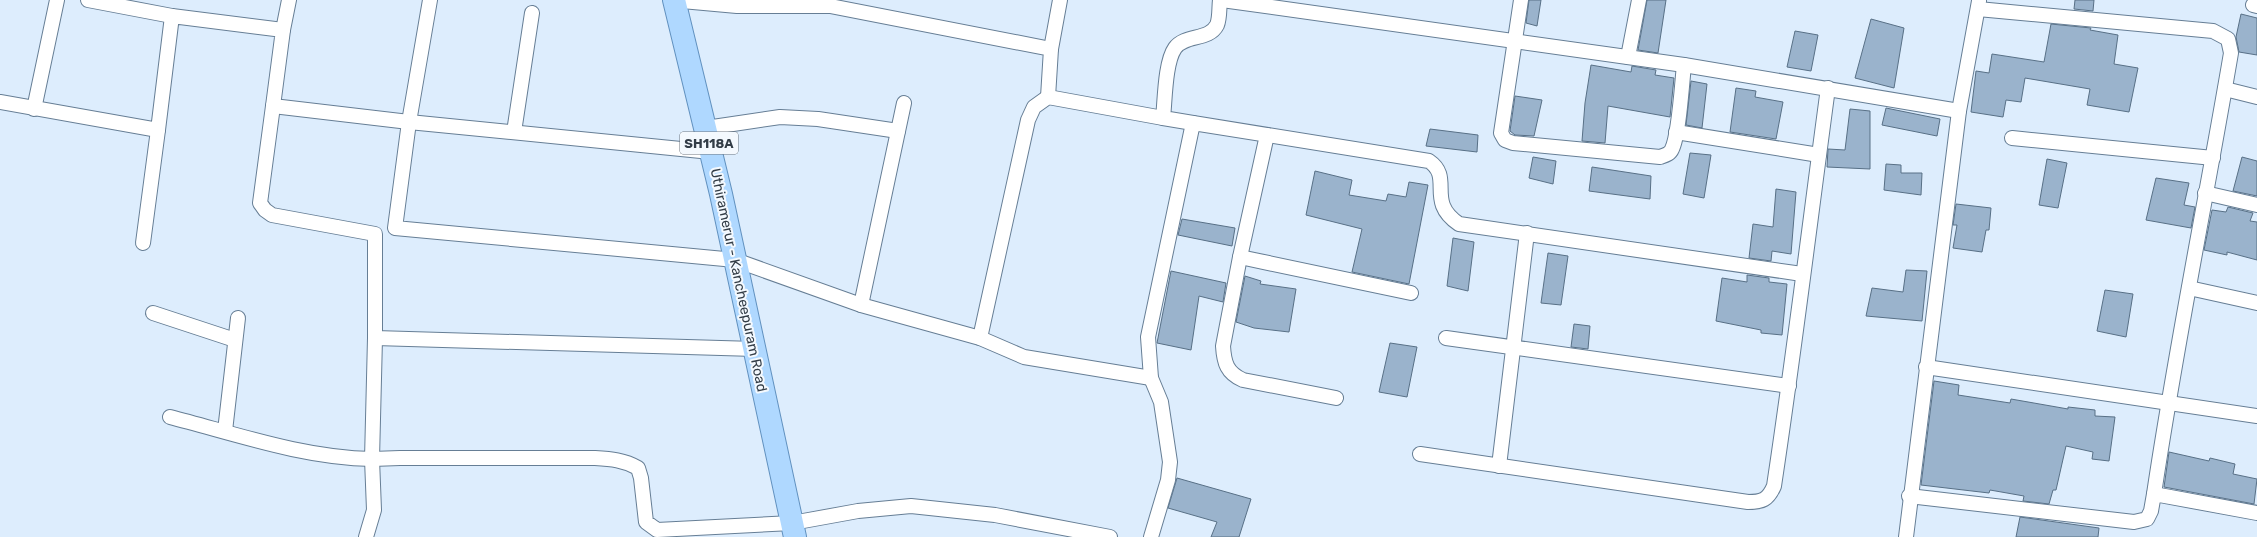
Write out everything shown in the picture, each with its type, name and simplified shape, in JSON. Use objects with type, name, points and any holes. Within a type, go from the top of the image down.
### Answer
[{"type":"main road","name":"Uthiramerur - Kancheepuram Road","points":[[673,0],[706,128],[793,530]]},
{"type":"street","points":[[34,109],[58,0]]},
{"type":"street","points":[[88,0],[172,16],[283,30]]},
{"type":"street","points":[[289,0],[283,30],[260,203],[265,210],[272,215],[375,234],[395,228],[735,260],[861,305],[980,338],[1024,357],[1151,378]]},
{"type":"street","points":[[395,228],[409,122],[430,0]]},
{"type":"street","points":[[673,0],[737,6],[830,6],[1051,48]]},
{"type":"street","points":[[1048,97],[1051,48],[1060,0]]},
{"type":"street","points":[[1163,118],[1169,62],[1174,50],[1182,40],[1209,33],[1217,24],[1221,0],[1684,65],[1958,111]]},
{"type":"street","points":[[1521,0],[1516,42],[1501,133],[1505,140],[1513,143],[1660,157],[1669,154],[1673,148],[1676,132],[1684,65]]},
{"type":"street","points":[[1628,57],[1639,0]]},
{"type":"street","points":[[1906,537],[1910,496],[1958,111],[1978,5],[2213,31],[2228,39],[2231,52],[2225,89],[2167,402],[2151,511],[2147,518],[2134,522],[1910,496]]},
{"type":"street","points":[[514,132],[532,14]]},
{"type":"street","points":[[143,243],[172,16]]},
{"type":"street","points":[[1420,454],[1748,502],[1762,502],[1770,496],[1774,486],[1789,386],[1802,274],[1828,88]]},
{"type":"street","points":[[2225,89],[2257,97]]},
{"type":"street","points":[[980,338],[1028,120],[1034,107],[1048,97],[1163,118],[1429,161],[1437,166],[1440,175],[1440,202],[1450,218],[1459,224],[1802,274]]},
{"type":"street","points":[[0,102],[158,130]]},
{"type":"street","points":[[861,305],[904,103]]},
{"type":"street","points":[[273,106],[409,122],[711,152]]},
{"type":"street","points":[[706,128],[780,116],[818,119],[898,132]]},
{"type":"street","points":[[1152,537],[1168,480],[1170,462],[1161,402],[1151,378],[1148,337],[1193,123]]},
{"type":"street","points":[[1676,132],[1819,155]]},
{"type":"street","points":[[1267,135],[1240,257],[1223,346],[1227,369],[1233,376],[1243,380],[1336,398]]},
{"type":"street","points":[[2012,138],[2213,158]]},
{"type":"street","points":[[2205,193],[2257,205]]},
{"type":"street","points":[[1499,466],[1527,233]]},
{"type":"street","points":[[366,537],[374,510],[372,459],[375,338],[375,234]]},
{"type":"street","points":[[1240,257],[1411,293]]},
{"type":"street","points":[[2189,288],[2257,303]]},
{"type":"street","points":[[153,313],[235,340]]},
{"type":"street","points":[[225,431],[238,318]]},
{"type":"street","points":[[375,338],[753,344]]},
{"type":"street","points":[[1446,338],[1789,386]]},
{"type":"street","points":[[1926,367],[2257,416]]},
{"type":"street","points":[[170,417],[304,451],[344,458],[613,459],[629,463],[638,468],[641,478],[646,522],[657,530],[793,530],[858,511],[911,506],[995,515],[1110,537]]},
{"type":"street","points":[[2154,494],[2257,513]]},
{"type":"building","points":[[1529,0],[1541,0],[1537,26],[1526,23]]},
{"type":"building","points":[[1647,0],[1666,0],[1658,53],[1638,50]]},
{"type":"building","points":[[2075,0],[2094,0],[2093,11],[2074,9]]},
{"type":"building","points":[[2241,14],[2257,18],[2257,55],[2239,52],[2236,37]]},
{"type":"building","points":[[1871,19],[1904,28],[1894,88],[1855,78]]},
{"type":"building","points":[[2051,24],[2091,28],[2090,30],[2118,35],[2114,64],[2138,68],[2129,112],[2087,105],[2090,89],[2025,78],[2021,102],[2006,100],[2003,117],[1971,112],[1976,71],[1989,73],[1992,54],[2044,62]]},
{"type":"building","points":[[1795,31],[1818,35],[1811,71],[1787,67]]},
{"type":"building","points":[[1591,65],[1631,72],[1632,66],[1656,70],[1655,75],[1674,78],[1670,117],[1608,106],[1605,143],[1582,141],[1585,103]]},
{"type":"building","points":[[1691,81],[1707,84],[1702,128],[1686,125]]},
{"type":"building","points":[[1736,88],[1756,91],[1755,97],[1783,102],[1776,139],[1730,132]]},
{"type":"building","points":[[1515,96],[1542,100],[1534,136],[1515,135],[1510,131]]},
{"type":"building","points":[[1886,108],[1940,119],[1937,136],[1882,125]]},
{"type":"building","points":[[1850,109],[1870,111],[1870,169],[1827,167],[1828,149],[1845,150]]},
{"type":"building","points":[[1430,129],[1478,135],[1477,152],[1426,146]]},
{"type":"building","points":[[1690,153],[1711,155],[1704,198],[1683,194]]},
{"type":"building","points":[[1533,157],[1556,161],[1553,184],[1529,178]]},
{"type":"building","points":[[2242,157],[2257,161],[2257,196],[2233,191]]},
{"type":"building","points":[[2047,159],[2067,163],[2058,208],[2039,205]]},
{"type":"building","points":[[1886,164],[1901,165],[1901,173],[1922,173],[1921,195],[1884,190]]},
{"type":"building","points":[[1592,167],[1651,176],[1650,199],[1589,191]]},
{"type":"building","points":[[1315,171],[1352,180],[1349,195],[1386,201],[1388,194],[1406,197],[1409,182],[1428,185],[1409,284],[1352,272],[1362,229],[1306,215]]},
{"type":"building","points":[[2156,178],[2189,183],[2184,205],[2195,207],[2191,228],[2146,220]]},
{"type":"building","points":[[1776,189],[1796,192],[1791,254],[1772,251],[1771,261],[1749,258],[1753,224],[1773,227]]},
{"type":"building","points":[[1956,204],[1991,208],[1989,230],[1986,230],[1982,252],[1953,248],[1957,225],[1953,225]]},
{"type":"building","points":[[2228,207],[2253,213],[2250,221],[2257,222],[2257,260],[2227,252],[2227,255],[2204,250],[2212,210],[2226,212]]},
{"type":"building","points":[[1182,219],[1235,228],[1232,246],[1178,235]]},
{"type":"building","points":[[1453,238],[1474,242],[1468,291],[1447,286]]},
{"type":"building","points":[[1548,253],[1568,256],[1561,305],[1541,303]]},
{"type":"building","points":[[1906,270],[1927,271],[1922,321],[1866,316],[1872,288],[1903,292]]},
{"type":"building","points":[[1171,271],[1226,283],[1223,302],[1199,296],[1191,350],[1157,343]]},
{"type":"building","points":[[1747,275],[1769,278],[1769,282],[1787,284],[1782,335],[1761,333],[1761,330],[1716,321],[1722,278],[1747,282]]},
{"type":"building","points":[[1245,276],[1261,281],[1260,284],[1296,289],[1289,332],[1254,328],[1236,322]]},
{"type":"building","points":[[2105,290],[2133,294],[2126,337],[2097,331]]},
{"type":"building","points":[[1574,324],[1590,326],[1588,349],[1571,347]]},
{"type":"building","points":[[1390,343],[1417,347],[1407,397],[1379,392]]},
{"type":"building","points":[[1934,381],[1959,385],[1958,395],[2010,403],[2011,399],[2068,409],[2068,407],[2095,410],[2095,416],[2115,417],[2109,461],[2092,459],[2093,452],[2066,446],[2056,490],[2053,490],[2049,504],[2023,501],[2024,496],[1990,490],[1989,493],[1921,485]]},
{"type":"building","points":[[2169,452],[2209,461],[2210,458],[2235,464],[2233,474],[2257,479],[2254,504],[2164,487]]},
{"type":"building","points":[[1177,478],[1251,499],[1239,537],[1211,537],[1217,522],[1168,508]]},
{"type":"building","points":[[2020,517],[2099,528],[2098,537],[2016,537]]}]
